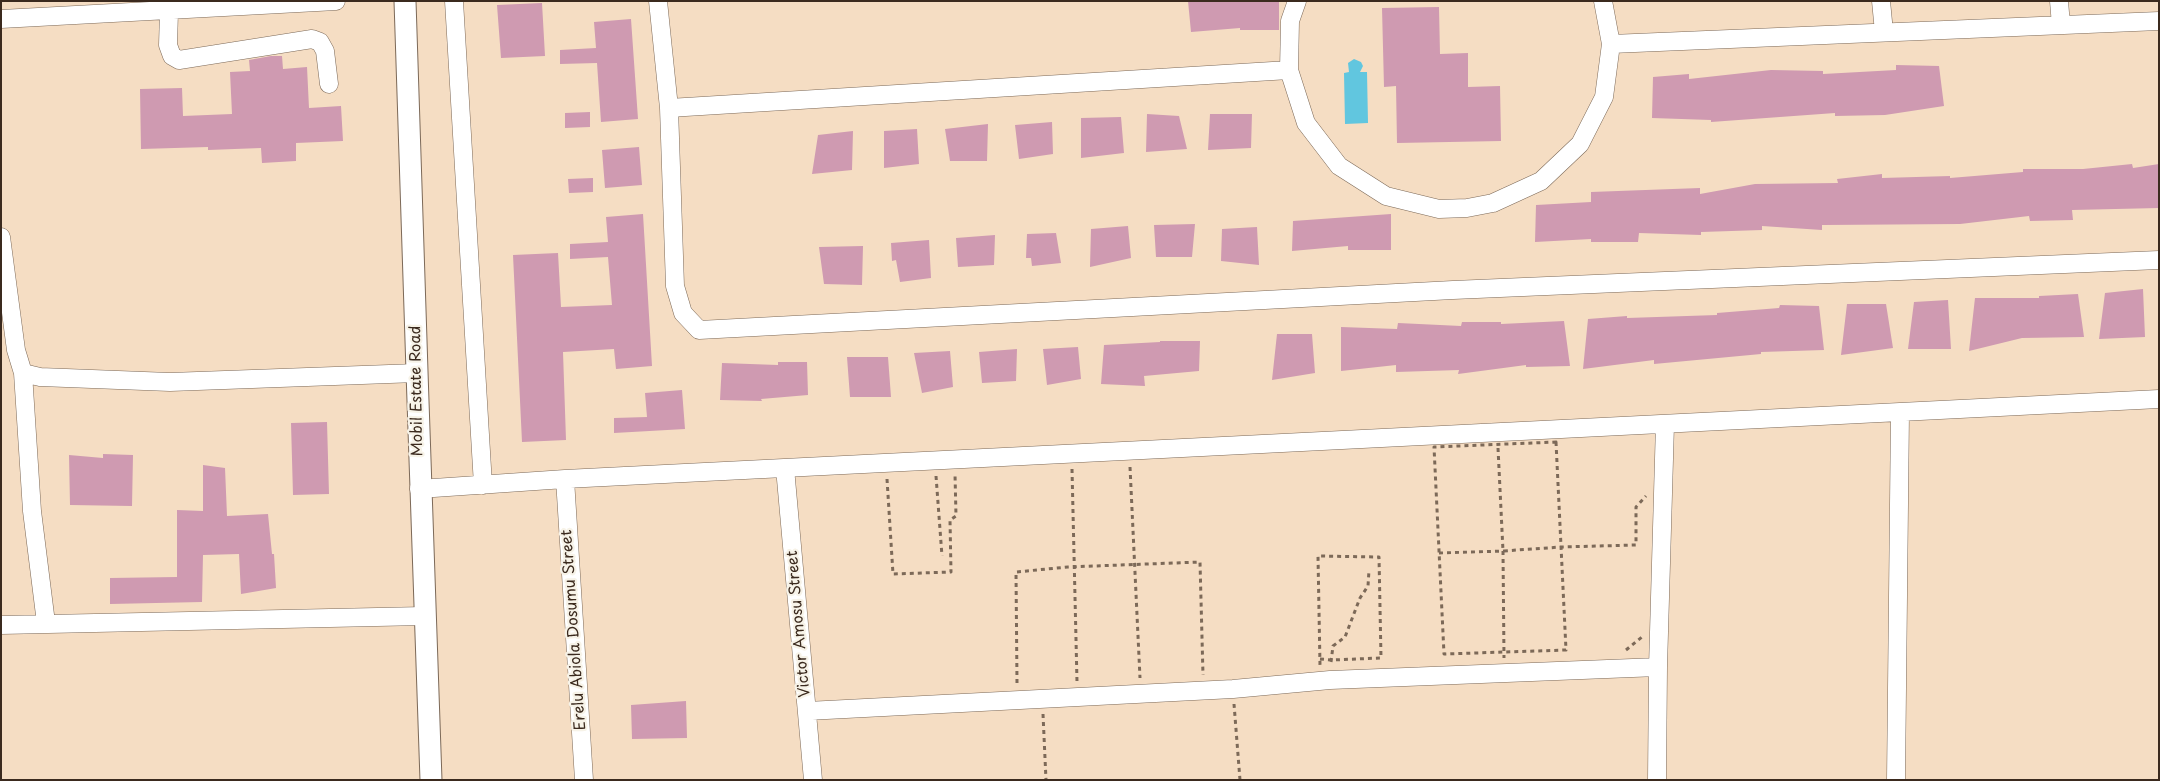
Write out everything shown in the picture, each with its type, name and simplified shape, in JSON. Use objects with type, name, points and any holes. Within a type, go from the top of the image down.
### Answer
[{"type":"main road","name":"Mobil Estate Road","points":[[405,1],[418,373],[419,489],[431,780]]},
{"type":"street","points":[[1,19],[169,12],[336,1]]},
{"type":"street","points":[[454,1],[483,485]]},
{"type":"street","points":[[658,1],[669,108],[675,286],[683,313],[698,330],[1463,289],[2159,260]]},
{"type":"street","points":[[1297,1],[1290,21],[1289,70],[1306,122],[1339,166],[1386,196],[1440,209],[1466,208],[1493,203],[1541,181],[1580,144],[1604,96],[1611,44],[1604,1]]},
{"type":"street","points":[[1882,1],[1884,32]]},
{"type":"street","points":[[2060,1],[2061,25]]},
{"type":"street","points":[[169,12],[168,45],[172,56],[179,60],[312,39],[320,42],[325,51],[329,84]]},
{"type":"street","points":[[1611,44],[2159,21]]},
{"type":"street","points":[[669,108],[1289,70]]},
{"type":"street","points":[[1,237],[16,350],[23,373],[32,511],[46,623]]},
{"type":"street","points":[[23,373],[40,377],[170,382],[418,373]]},
{"type":"street","points":[[419,489],[564,479],[785,468],[941,467],[1665,424],[2159,399]]},
{"type":"street","points":[[1896,780],[1900,412]]},
{"type":"street","points":[[1657,780],[1658,666],[1665,424]]},
{"type":"street","name":"Victor Amosu Street","points":[[785,468],[813,780]]},
{"type":"street","name":"Erelu Abiola Dosumu Street","points":[[564,479],[584,780]]},
{"type":"street","points":[[1,625],[424,616]]},
{"type":"street","points":[[807,711],[1233,689],[1330,680],[1658,666]]},
{"type":"path","points":[[1556,442],[1561,547],[1566,650],[1444,654],[1434,448],[1556,442]]},
{"type":"path","points":[[1498,445],[1503,551],[1504,661]]},
{"type":"path","points":[[1068,683],[1078,682],[1071,464]]},
{"type":"path","points":[[1130,464],[1138,681],[1149,680]]},
{"type":"path","points":[[887,477],[893,574],[951,572],[950,520],[956,516],[955,474],[941,467],[942,556]]},
{"type":"path","points":[[1439,553],[1636,545],[1636,507],[1647,494],[1647,503]]},
{"type":"path","points":[[1320,659],[1381,658],[1379,557],[1318,556],[1320,666]]},
{"type":"path","points":[[1025,686],[1017,686],[1016,572],[1075,567],[1200,562],[1205,674],[1194,676]]},
{"type":"path","points":[[1311,666],[1331,666],[1333,646],[1346,637],[1360,598],[1368,586],[1368,570]]},
{"type":"path","points":[[1624,652],[1642,638],[1642,628]]},
{"type":"path","points":[[1499,662],[1513,660]]},
{"type":"path","points":[[1233,689],[1240,780]]},
{"type":"path","points":[[1043,698],[1046,780]]},
{"type":"water","points":[[1354,59],[1361,62],[1363,66],[1360,72],[1367,72],[1368,123],[1345,124],[1344,73],[1349,72],[1348,63]]},
{"type":"building","points":[[1188,1],[1279,1],[1279,30],[1240,30],[1240,28],[1191,32]]},
{"type":"building","points":[[542,3],[545,56],[501,58],[497,5]]},
{"type":"building","points":[[1439,7],[1440,54],[1468,53],[1468,87],[1500,86],[1501,141],[1397,143],[1396,86],[1384,87],[1382,8]]},
{"type":"building","points":[[631,19],[638,119],[601,122],[597,63],[560,64],[560,50],[596,48],[594,22]]},
{"type":"building","points":[[282,56],[283,69],[307,67],[309,108],[341,106],[343,141],[296,143],[296,161],[262,163],[261,148],[208,150],[208,147],[141,149],[140,89],[182,88],[183,116],[232,114],[230,72],[250,71],[249,60]]},
{"type":"building","points":[[1896,65],[1939,66],[1944,106],[1885,115],[1835,116],[1835,113],[1711,122],[1711,120],[1652,118],[1653,77],[1689,74],[1689,79],[1771,70],[1823,71],[1823,74],[1896,70]]},
{"type":"building","points":[[590,112],[590,127],[565,128],[565,113]]},
{"type":"building","points":[[1147,114],[1179,116],[1187,149],[1146,152]]},
{"type":"building","points":[[1210,114],[1252,114],[1251,148],[1208,150]]},
{"type":"building","points":[[1121,117],[1124,153],[1081,158],[1081,118]]},
{"type":"building","points":[[1052,122],[1053,154],[1019,159],[1015,125]]},
{"type":"building","points":[[988,124],[987,161],[950,161],[945,129]]},
{"type":"building","points":[[917,129],[919,164],[884,168],[884,131]]},
{"type":"building","points":[[853,131],[852,170],[812,174],[818,135]]},
{"type":"building","points":[[639,147],[642,185],[605,188],[602,150]]},
{"type":"building","points":[[2132,164],[2133,168],[2159,164],[2159,208],[2072,210],[2073,220],[2030,221],[2029,216],[1960,224],[1822,225],[1822,230],[1762,226],[1762,230],[1701,232],[1701,235],[1639,233],[1638,242],[1591,242],[1591,239],[1535,242],[1536,205],[1591,202],[1591,192],[1700,188],[1700,194],[1755,184],[1838,183],[1837,179],[1882,174],[1882,178],[1950,176],[1950,178],[2023,172],[2023,169],[2083,169]]},
{"type":"building","points":[[593,178],[593,192],[569,193],[568,179]]},
{"type":"building","points":[[643,214],[652,366],[616,369],[614,349],[563,352],[566,440],[522,442],[513,255],[558,253],[561,307],[612,305],[608,257],[570,259],[570,244],[608,242],[606,217]]},
{"type":"building","points":[[1391,214],[1391,250],[1348,250],[1348,246],[1292,251],[1293,221]]},
{"type":"building","points":[[1195,224],[1192,257],[1156,257],[1154,225]]},
{"type":"building","points":[[1128,226],[1131,258],[1090,267],[1091,229]]},
{"type":"building","points":[[1257,227],[1259,265],[1221,261],[1222,229]]},
{"type":"building","points":[[1056,233],[1061,263],[1032,266],[1031,258],[1026,258],[1027,234]]},
{"type":"building","points":[[995,235],[994,265],[958,267],[956,238]]},
{"type":"building","points":[[929,240],[931,278],[900,282],[896,260],[892,261],[891,243]]},
{"type":"building","points":[[863,246],[862,285],[824,284],[819,247]]},
{"type":"building","points":[[2143,289],[2145,337],[2099,339],[2105,293]]},
{"type":"building","points":[[2078,294],[2084,337],[2022,338],[1969,351],[1975,298],[2039,298],[2039,296]]},
{"type":"building","points":[[1948,300],[1951,349],[1908,349],[1914,302]]},
{"type":"building","points":[[1847,304],[1886,304],[1893,348],[1841,355]]},
{"type":"building","points":[[1780,305],[1819,306],[1824,350],[1761,352],[1761,354],[1654,364],[1654,360],[1583,369],[1588,319],[1627,316],[1627,318],[1717,315],[1717,313],[1779,308]]},
{"type":"building","points":[[1564,321],[1570,366],[1526,367],[1526,365],[1458,374],[1459,370],[1396,372],[1396,365],[1341,371],[1341,327],[1397,329],[1398,323],[1461,326],[1462,322],[1501,322],[1501,324]]},
{"type":"building","points":[[1277,334],[1312,334],[1315,373],[1272,380]]},
{"type":"building","points":[[1160,341],[1200,341],[1199,371],[1144,376],[1145,386],[1101,384],[1104,345]]},
{"type":"building","points":[[1078,347],[1081,379],[1047,385],[1043,349]]},
{"type":"building","points":[[1017,349],[1016,381],[982,383],[979,352]]},
{"type":"building","points":[[950,351],[953,387],[922,393],[914,353]]},
{"type":"building","points":[[847,357],[888,357],[891,397],[850,397]]},
{"type":"building","points":[[778,362],[807,362],[808,395],[761,399],[762,401],[720,400],[722,363],[778,365]]},
{"type":"building","points":[[682,390],[685,429],[614,433],[614,418],[647,417],[645,393]]},
{"type":"building","points":[[327,422],[329,494],[293,495],[291,423]]},
{"type":"building","points":[[103,454],[133,455],[132,506],[70,505],[69,455],[103,458]]},
{"type":"building","points":[[203,465],[225,468],[227,516],[268,514],[272,554],[274,554],[276,588],[241,594],[239,554],[203,555],[202,602],[110,604],[110,578],[177,577],[177,510],[203,511]]},
{"type":"building","points":[[686,701],[687,738],[632,739],[631,705]]}]
